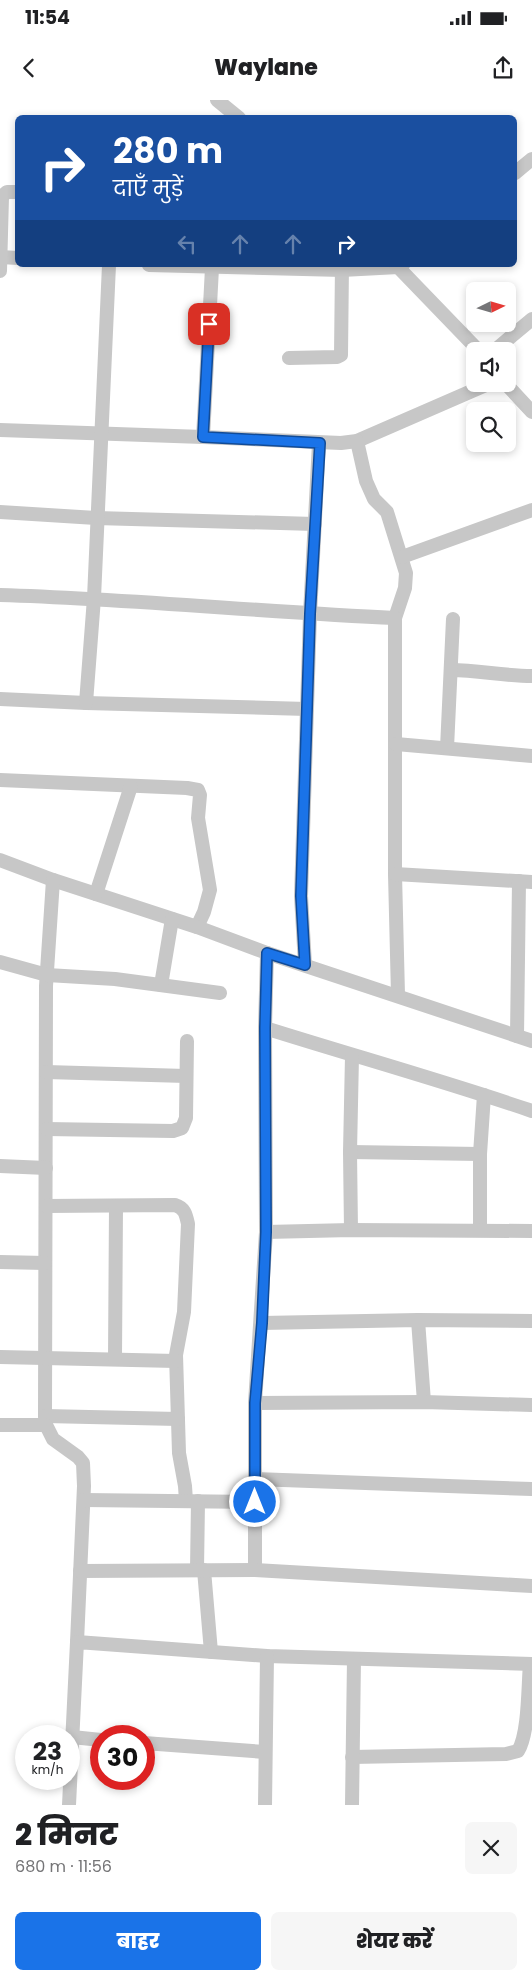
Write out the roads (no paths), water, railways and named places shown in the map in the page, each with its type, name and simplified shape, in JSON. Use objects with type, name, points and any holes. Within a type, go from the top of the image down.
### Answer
[{"type":"street","points":[[217,100],[235,115]]},
{"type":"street","points":[[517,171],[532,159]]},
{"type":"street","points":[[15,192],[7,192],[2,196],[0,262],[15,259]]},
{"type":"street","points":[[86,703],[94,598],[96,518],[109,267]]},
{"type":"street","points":[[191,267],[370,267]]},
{"type":"street","points":[[400,267],[471,342]]},
{"type":"street","points":[[203,437],[212,268]]},
{"type":"street","points":[[289,358],[337,357],[341,355],[342,268]]},
{"type":"street","points":[[505,342],[532,320]]},
{"type":"street","points":[[0,430],[320,443],[357,441],[470,392]]},
{"type":"street","points":[[513,392],[532,412]]},
{"type":"street","points":[[357,441],[366,481],[374,499],[387,512],[406,573],[406,581],[395,618],[395,874],[398,995]]},
{"type":"street","points":[[305,965],[301,896],[310,614],[320,443]]},
{"type":"street","points":[[402,557],[532,510]]},
{"type":"street","points":[[0,512],[96,518],[315,524]]},
{"type":"street","points":[[0,595],[94,598],[310,614],[395,618]]},
{"type":"street","points":[[447,748],[453,620]]},
{"type":"street","points":[[451,670],[532,676]]},
{"type":"street","points":[[0,699],[307,709]]},
{"type":"street","points":[[396,744],[532,756]]},
{"type":"street","points":[[0,780],[188,788],[200,792],[198,818],[210,890],[198,927]]},
{"type":"street","points":[[96,894],[131,786]]},
{"type":"street","points":[[0,860],[53,880],[198,927],[267,953],[532,1041]]},
{"type":"street","points":[[395,874],[526,881],[517,1036]]},
{"type":"street","points":[[53,880],[47,975],[45,1420],[53,1439],[78,1457],[83,1463],[84,1500],[73,1725]]},
{"type":"street","points":[[161,985],[172,919]]},
{"type":"street","points":[[255,1570],[255,1403],[262,1323],[266,1232],[265,1028],[267,953]]},
{"type":"street","points":[[0,962],[47,975],[96,977],[220,993]]},
{"type":"street","points":[[265,1028],[484,1095],[532,1112]]},
{"type":"street","points":[[46,1129],[178,1130],[185,1124],[187,1041]]},
{"type":"street","points":[[351,1230],[352,1056]]},
{"type":"street","points":[[46,1072],[186,1076]]},
{"type":"street","points":[[480,1230],[480,1154],[484,1095]]},
{"type":"street","points":[[350,1152],[480,1154]]},
{"type":"street","points":[[0,1166],[46,1168]]},
{"type":"street","points":[[46,1206],[175,1206],[180,1207],[186,1214],[188,1224],[184,1312],[176,1361],[179,1453],[185,1486],[192,1501],[211,1652]]},
{"type":"street","points":[[115,1359],[116,1206]]},
{"type":"street","points":[[266,1232],[351,1230],[532,1231]]},
{"type":"street","points":[[0,1262],[45,1263]]},
{"type":"street","points":[[262,1323],[418,1320],[532,1321]]},
{"type":"street","points":[[418,1320],[424,1402]]},
{"type":"street","points":[[0,1357],[176,1361]]},
{"type":"street","points":[[255,1403],[424,1402],[532,1406]]},
{"type":"street","points":[[0,1425],[45,1420],[178,1419]]},
{"type":"street","points":[[255,1479],[532,1489]]},
{"type":"street","points":[[84,1500],[255,1502]]},
{"type":"street","points":[[80,1571],[255,1570],[532,1586]]},
{"type":"street","points":[[77,1642],[267,1656],[531,1664],[524,1732],[522,1745],[518,1751],[506,1754],[352,1757]]},
{"type":"street","points":[[265,1805],[267,1656]]},
{"type":"street","points":[[352,1805],[354,1658]]},
{"type":"street","points":[[155,1744],[265,1752]]},
{"type":"street","points":[[70,1790],[70,1805]]}]
